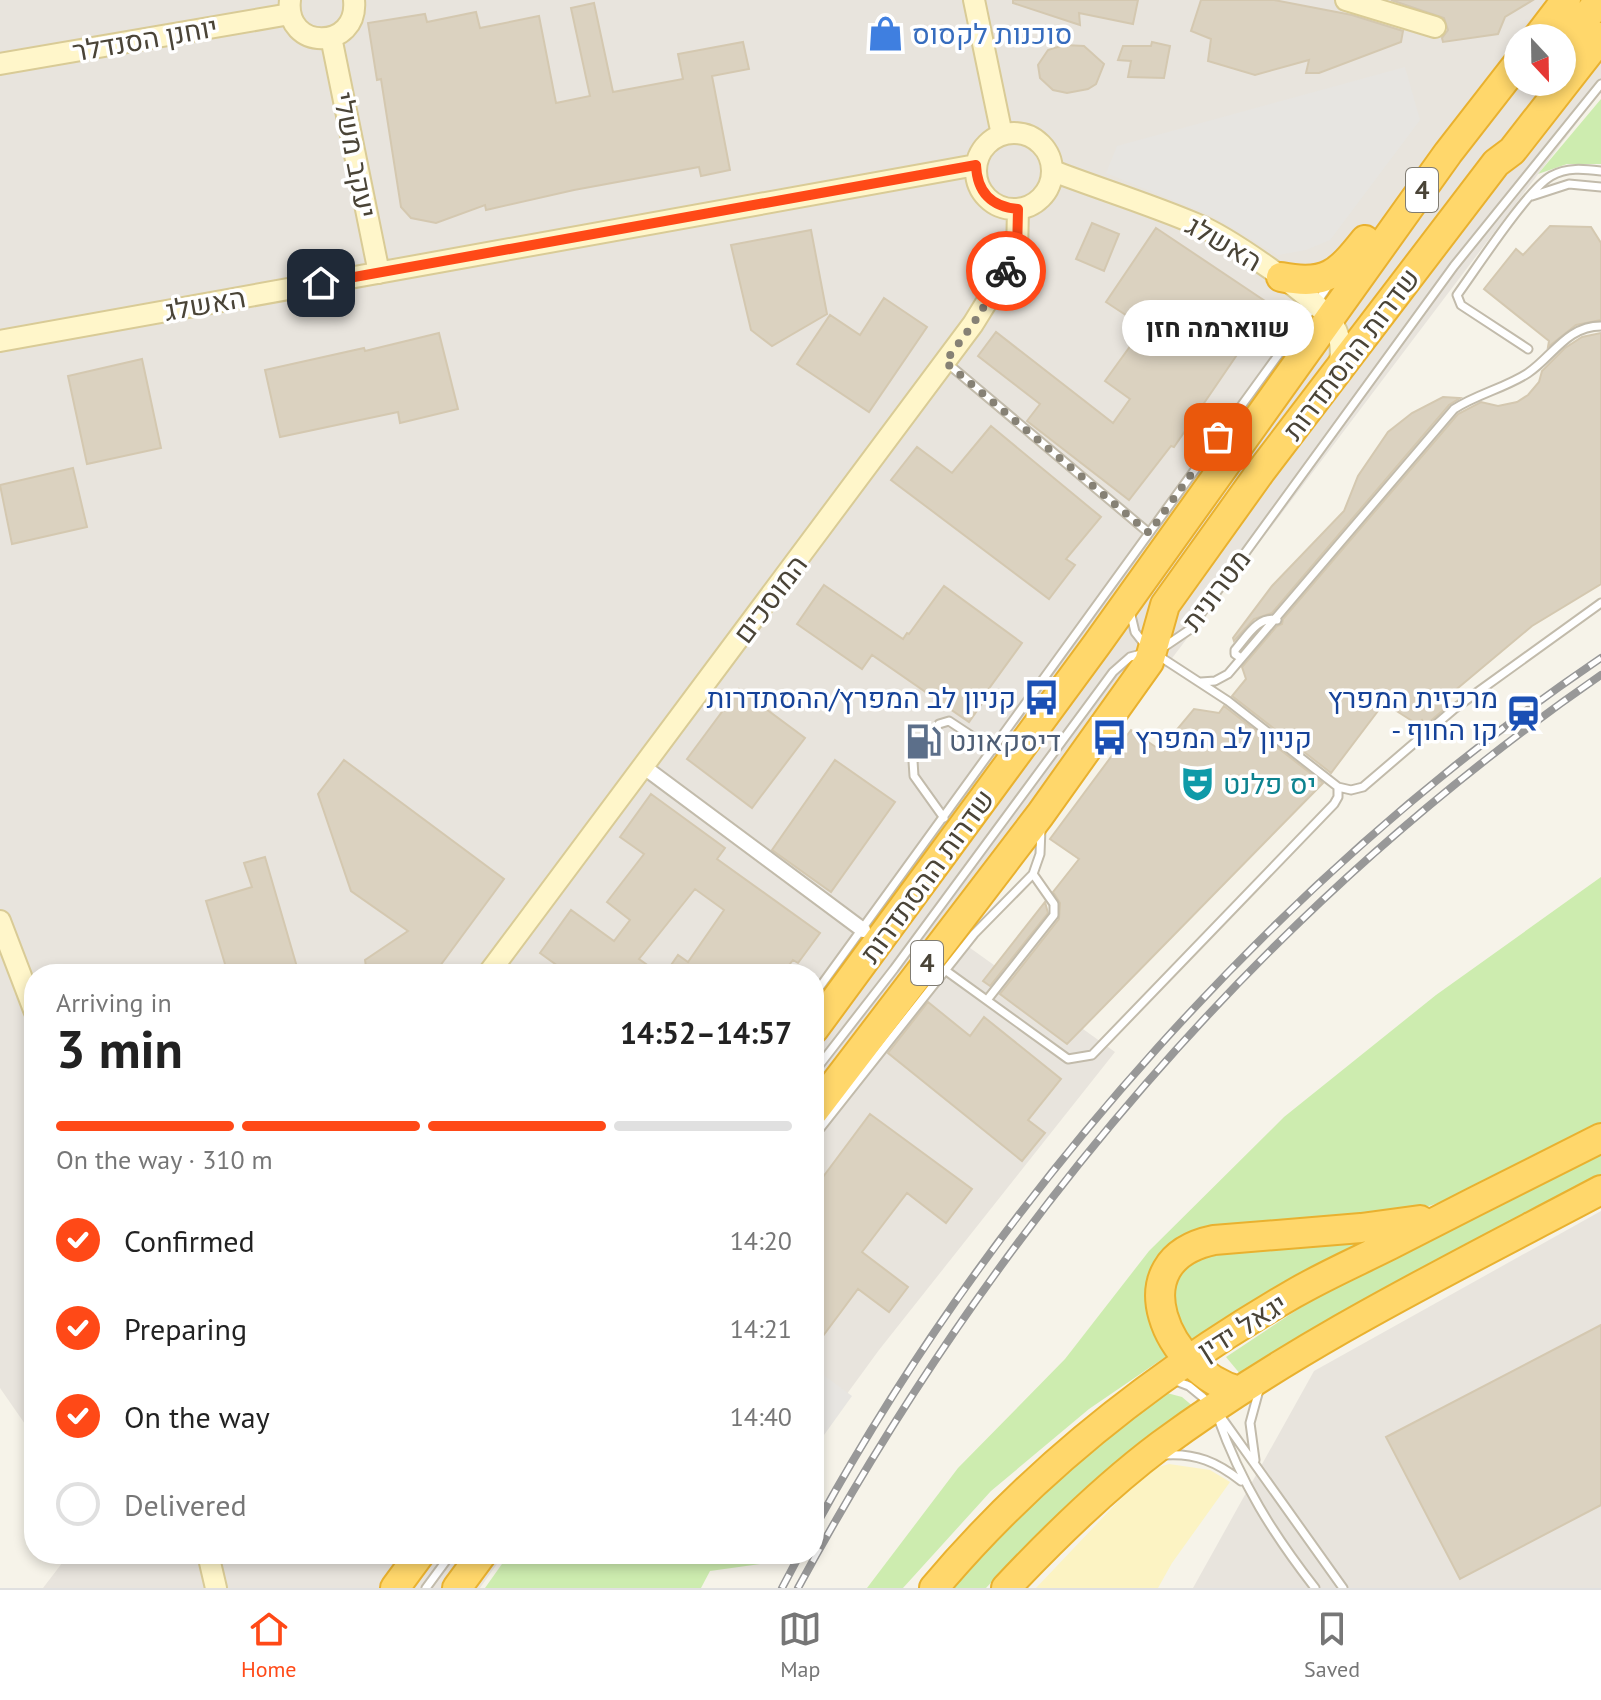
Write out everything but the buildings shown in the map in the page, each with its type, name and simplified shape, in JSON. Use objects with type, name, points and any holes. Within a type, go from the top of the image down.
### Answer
[{"type":"highway","points":[[1576,32],[1599,0]]},
{"type":"highway","points":[[1548,24],[1564,2]]},
{"type":"highway","points":[[1576,61],[1601,37]]},
{"type":"highway","points":[[1576,72],[1601,59]]},
{"type":"highway","name":"שדרות ההסתדרות","points":[[824,1014],[894,905],[1132,593],[1322,311],[1504,81]]},
{"type":"highway","name":"שדרות ההסתדרות","points":[[824,1098],[1040,815],[1149,662],[1165,605],[1261,471],[1496,163],[1500,147],[1542,96]]},
{"type":"highway","points":[[1281,277],[1314,280],[1342,269],[1389,209],[1448,153]]},
{"type":"highway","name":"יגאל ידין","points":[[934,1588],[1004,1509],[1083,1438],[1161,1379],[1207,1359],[1295,1294],[1601,1138]]},
{"type":"highway","name":"יגאל ידין","points":[[1006,1588],[1054,1538],[1143,1459],[1239,1391],[1339,1330],[1601,1190]]},
{"type":"highway","points":[[1239,1391],[1207,1359],[1178,1347],[1165,1322],[1161,1296],[1167,1270],[1188,1250],[1214,1240],[1390,1225],[1460,1209]]},
{"type":"highway","points":[[395,1588],[413,1564]]},
{"type":"highway","points":[[457,1588],[475,1564]]},
{"type":"street","points":[[974,0],[1002,135]]},
{"type":"street","points":[[1346,0],[1435,27]]},
{"type":"street","points":[[290,7],[302,33],[316,38],[331,37],[346,28],[360,1]]},
{"type":"street","name":"יוחנן הסנדלר","points":[[0,64],[290,7]]},
{"type":"street","name":"יעקב משלי","points":[[331,37],[379,273]]},
{"type":"street","points":[[1014,132],[1037,140],[1051,159],[1051,182],[1039,201],[1018,209],[1006,208],[986,197],[976,177],[976,165],[985,146],[1002,135],[1014,132]]},
{"type":"street","name":"האשלג","points":[[0,341],[976,165]]},
{"type":"street","name":"האשלג","points":[[1053,171],[1199,225],[1281,277],[1322,311]]},
{"type":"street","name":"המוסכים","points":[[496,964],[973,324],[1017,253],[1018,209]]},
{"type":"street","points":[[1322,311],[1341,348],[1337,371]]},
{"type":"street","points":[[644,767],[863,930]]},
{"type":"street","points":[[0,921],[24,984]]},
{"type":"street","points":[[210,1564],[216,1588]]},
{"type":"lane","name":"מטרונית","points":[[824,1059],[1113,672],[1130,657],[1153,652],[1189,630],[1454,266],[1601,84]]},
{"type":"lane","points":[[1528,349],[1461,305],[1457,298],[1542,183],[1558,172],[1575,169],[1601,171]]},
{"type":"lane","points":[[1530,197],[1569,184],[1601,187]]},
{"type":"lane","points":[[824,982],[863,930],[894,905],[944,818],[1149,533],[1322,311],[1342,269]]},
{"type":"lane","points":[[1195,680],[1208,682],[1228,674],[1241,658],[1235,650],[1260,622],[1268,618],[1277,620],[1454,409],[1529,372],[1572,334],[1601,326]]},
{"type":"lane","points":[[945,362],[1149,533]]},
{"type":"lane","points":[[1132,593],[1132,624],[1140,639],[1153,652],[1228,701],[1338,787],[1351,790],[1363,787],[1454,709],[1601,603]]},
{"type":"lane","points":[[944,818],[914,776],[913,761],[939,724],[949,721],[993,750]]},
{"type":"lane","points":[[945,970],[1068,1059],[1092,1055],[1334,804],[1338,787]]},
{"type":"lane","points":[[824,1123],[974,934],[1033,874],[1040,854],[1040,815]]},
{"type":"lane","points":[[987,1000],[1054,915],[1054,904],[1033,874]]},
{"type":"lane","points":[[1207,1359],[1215,1408],[1244,1483],[1280,1542],[1315,1588]]},
{"type":"lane","points":[[1256,1466],[1250,1423],[1258,1393],[1268,1373]]},
{"type":"lane","points":[[1161,1379],[1189,1386],[1215,1408],[1343,1588]]},
{"type":"lane","points":[[1143,1459],[1158,1455],[1194,1456],[1214,1462],[1244,1483]]},
{"type":"lane","points":[[426,1588],[444,1564]]},
{"type":"shaded area","points":[[0,0],[1601,0],[1601,91],[959,940],[1115,1052],[879,1350],[824,1425],[824,964],[24,964],[24,1423],[0,1388]]},
{"type":"shaded area","points":[[1405,67],[1420,120],[1330,240],[1306,250],[1278,255],[1212,216],[1106,173],[1117,146]]},
{"type":"shaded area","points":[[1601,1211],[1601,1588],[1193,1588],[1314,1371]]},
{"type":"shaded area","points":[[824,1375],[852,1396],[824,1435]]},
{"type":"shaded area","points":[[61,1564],[497,1564],[480,1588],[43,1588]]},
{"type":"green space","points":[[1601,99],[1601,164],[1567,164],[1538,174]]},
{"type":"green space","points":[[1601,877],[1601,1124],[1457,1196],[1406,1213],[1172,1250],[1171,1353],[1089,1409],[991,1491],[903,1588],[867,1588],[958,1468],[1065,1359],[1149,1251],[1284,1117],[1436,995]]},
{"type":"green space","points":[[1601,1153],[1601,1178],[1241,1375],[1226,1357],[1318,1296]]},
{"type":"green space","points":[[1382,1238],[1190,1345],[1169,1298],[1171,1284],[1193,1253]]},
{"type":"green space","points":[[1167,1393],[1182,1397],[1195,1408],[1137,1447],[1084,1490],[986,1588],[951,1588],[1064,1470],[1157,1396]]},
{"type":"green space","points":[[502,1564],[761,1564],[710,1571],[701,1588],[485,1588]]},
{"type":"sand","points":[[1169,1464],[1210,1470],[1230,1482],[1172,1563],[1158,1588],[1036,1588],[1148,1470]]},
{"type":"railway","points":[[824,1512],[888,1404],[970,1281],[1060,1162],[1157,1048],[1261,939],[1370,838],[1483,743],[1601,658]]},
{"type":"railway","points":[[824,1543],[875,1455],[958,1326],[1049,1202],[1146,1084],[1250,972],[1360,866],[1477,767],[1601,675]]},
{"type":"railway","points":[[782,1588],[795,1564]]},
{"type":"railway","points":[[798,1588],[812,1564]]},
{"type":"way so far","points":[[1006,271],[945,362],[1149,533],[1218,437]]},
{"type":"place","name":"סוכנות לקסוס","points":[[886,34]]},
{"type":"place","name":"שווארמה חזן","points":[[1218,437]]},
{"type":"place","name":"קניון לב המפרץ/ההסתדרות","points":[[1042,698]]},
{"type":"place","name":"מרכזית המפרץ - קו החוף","points":[[1524,714]]},
{"type":"place","name":"קניון לב המפרץ","points":[[1109,738]]},
{"type":"place","name":"דיסקאונט","points":[[923,741]]},
{"type":"place","name":"יס פלנט","points":[[1197,784]]},
{"type":"route","points":[[321,283],[976,165],[976,177],[986,197],[995,204],[1018,209],[1017,253],[1006,271]]}]
